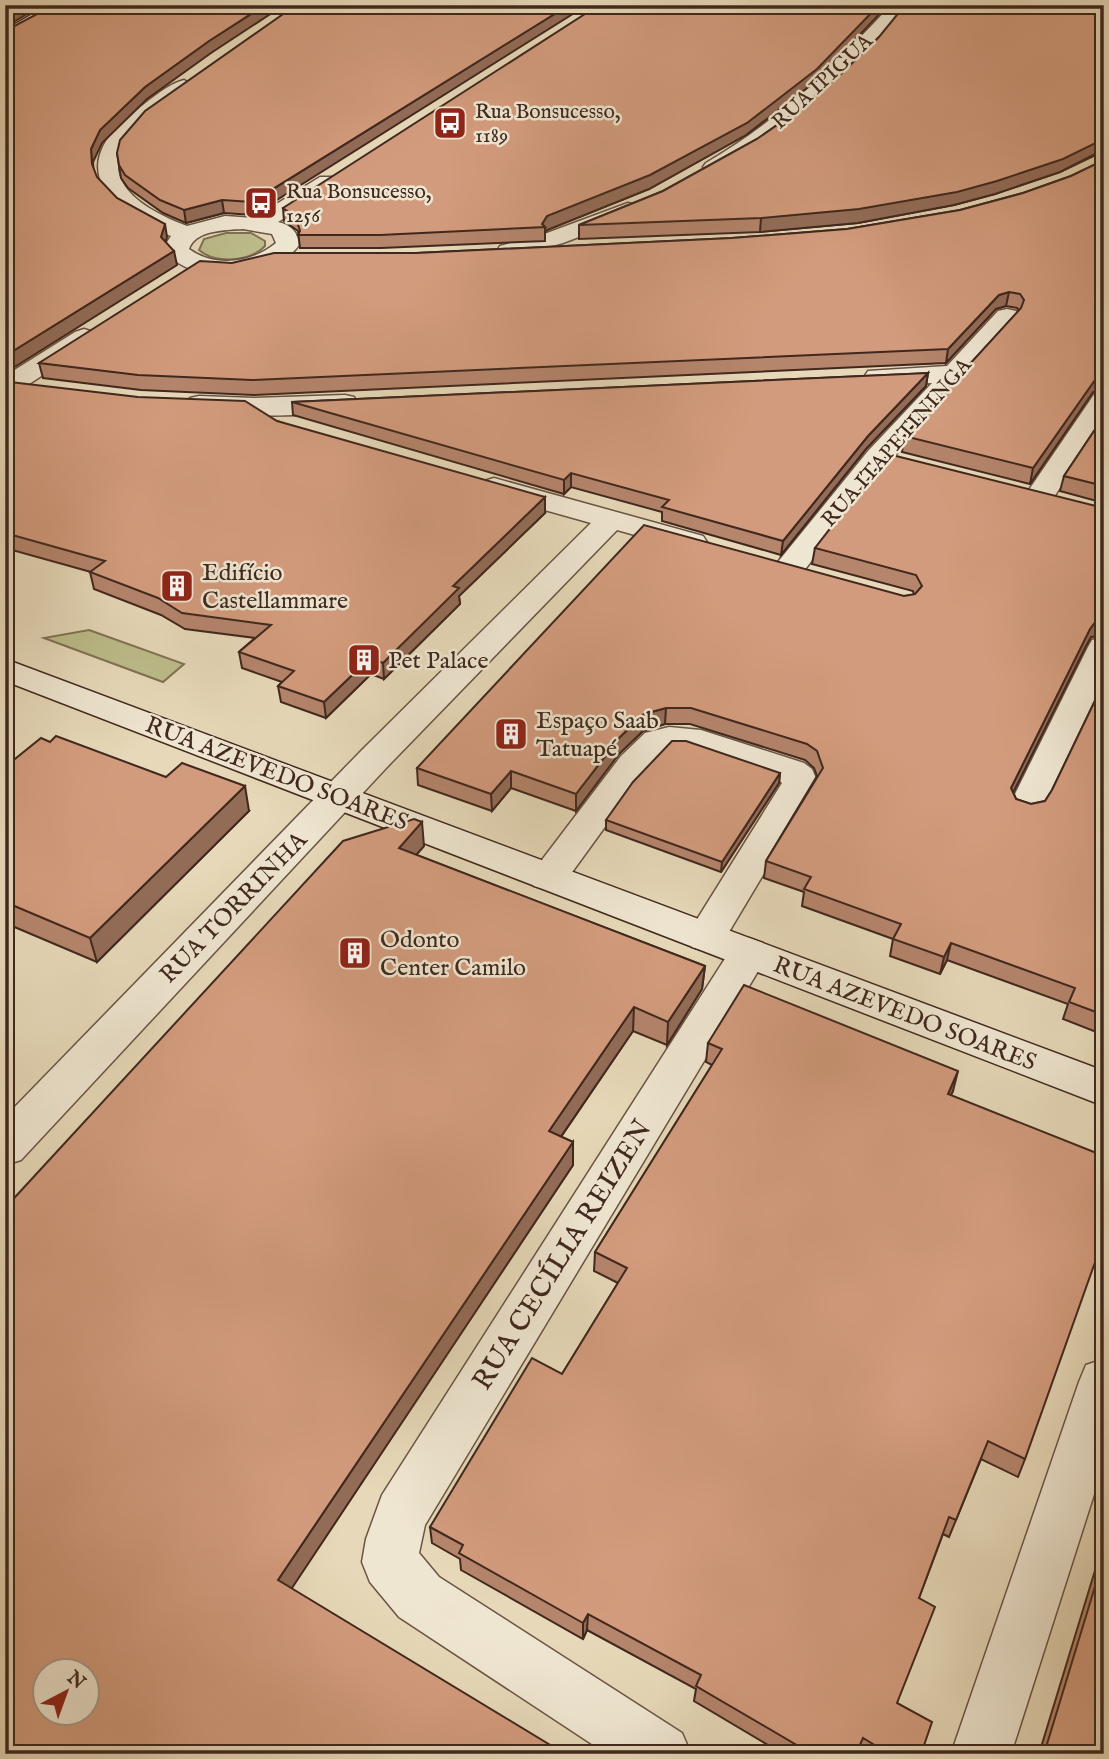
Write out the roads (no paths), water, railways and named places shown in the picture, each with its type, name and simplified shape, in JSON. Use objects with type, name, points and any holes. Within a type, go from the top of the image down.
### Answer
[{"type":"street","name":"RUA IPIGUA","points":[[701,174],[746,148],[802,106],[839,72],[901,5]]},
{"type":"street","points":[[5,37],[40,18],[70,8]]},
{"type":"street","points":[[187,234],[141,214],[120,197],[107,178],[106,163],[120,136],[138,118],[202,74]]},
{"type":"street","points":[[261,223],[346,170]]},
{"type":"street","points":[[508,251],[646,208]]},
{"type":"street","points":[[274,257],[288,245],[287,236],[279,229],[261,223],[222,223],[187,234],[178,242],[177,251],[185,259],[188,270],[244,266],[274,257],[304,258]]},
{"type":"street","points":[[485,253],[596,247]]},
{"type":"street","name":"RUA ITAPETININGA","points":[[788,570],[892,460],[952,374],[1007,316]]},
{"type":"street","points":[[7,387],[101,326]]},
{"type":"street","points":[[856,378],[952,374]]},
{"type":"street","points":[[7,387],[44,390]]},
{"type":"street","points":[[1038,497],[1104,399]]},
{"type":"street","points":[[177,404],[254,406],[376,401]]},
{"type":"street","points":[[254,406],[290,428],[303,431]]},
{"type":"street","points":[[468,480],[723,551]]},
{"type":"street","name":"RUA TORRINHA","points":[[5,1147],[339,796],[611,520]]},
{"type":"street","points":[[1027,806],[1104,647]]},
{"type":"street","name":"RUA AZEVEDO SOARES","points":[[5,669],[1104,1089]]},
{"type":"street","points":[[548,877],[637,760],[657,742],[676,736],[689,738],[791,771],[799,777],[800,783],[706,937]]},
{"type":"street","name":"RUA CECÍLIA REIZEN","points":[[661,1754],[419,1597],[390,1562],[393,1539],[401,1514],[749,953]]},
{"type":"street","points":[[981,1754],[1104,1382]]},
{"type":"place","name":"Rua Bonsucesso, 1189","points":[[450,123]]},
{"type":"place","name":"Rua Bonsucesso, 1256","points":[[261,203]]},
{"type":"place","name":"Edifício Castellammare","points":[[177,586]]},
{"type":"place","name":"Pet Palace","points":[[364,660]]},
{"type":"place","name":"Espaço Saab Tatuapé","points":[[511,734]]},
{"type":"place","name":"Odonto Center Camilo","points":[[355,953]]}]
